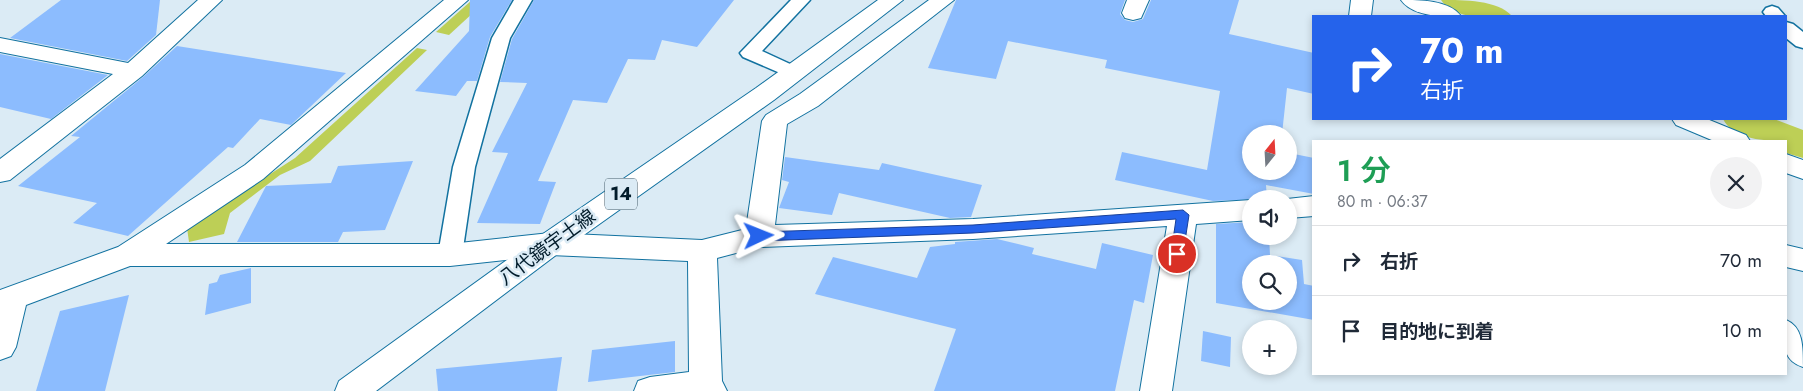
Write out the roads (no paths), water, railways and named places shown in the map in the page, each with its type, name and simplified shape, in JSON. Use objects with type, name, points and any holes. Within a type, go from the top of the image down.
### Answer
[{"type":"street","points":[[0,173],[133,71],[211,0]]},
{"type":"street","points":[[0,347],[7,299],[128,255],[254,172],[457,0]]},
{"type":"street","name":"八代鏡宇土線","points":[[350,391],[550,244],[787,78],[892,0]]},
{"type":"street","points":[[759,236],[775,121],[809,100],[944,0]]},
{"type":"street","points":[[1360,15],[1362,0]]},
{"type":"street","points":[[1412,0],[1448,15]]},
{"type":"street","points":[[0,45],[133,71]]},
{"type":"street","points":[[787,78],[809,100]]},
{"type":"street","points":[[1687,120],[1735,140]]},
{"type":"street","points":[[1787,164],[1803,172]]},
{"type":"street","points":[[1787,175],[1803,172]]},
{"type":"street","points":[[1297,207],[1312,206]]},
{"type":"street","points":[[128,255],[450,255],[550,244],[702,251],[759,236],[973,229],[1242,211]]},
{"type":"street","points":[[1156,391],[1183,215]]},
{"type":"street","points":[[650,391],[709,387],[702,251]]},
{"type":"street","points":[[1787,256],[1803,260]]},
{"type":"street","points":[[1787,333],[1803,354]]},
{"type":"lane","points":[[450,255],[464,167],[501,38],[523,0]]},
{"type":"lane","points":[[787,78],[750,53],[801,0]]},
{"type":"lane","points":[[1787,29],[1803,42]]},
{"type":"waterway","points":[[1457,0],[1494,15]]},
{"type":"waterway","points":[[1743,120],[1803,145]]}]
